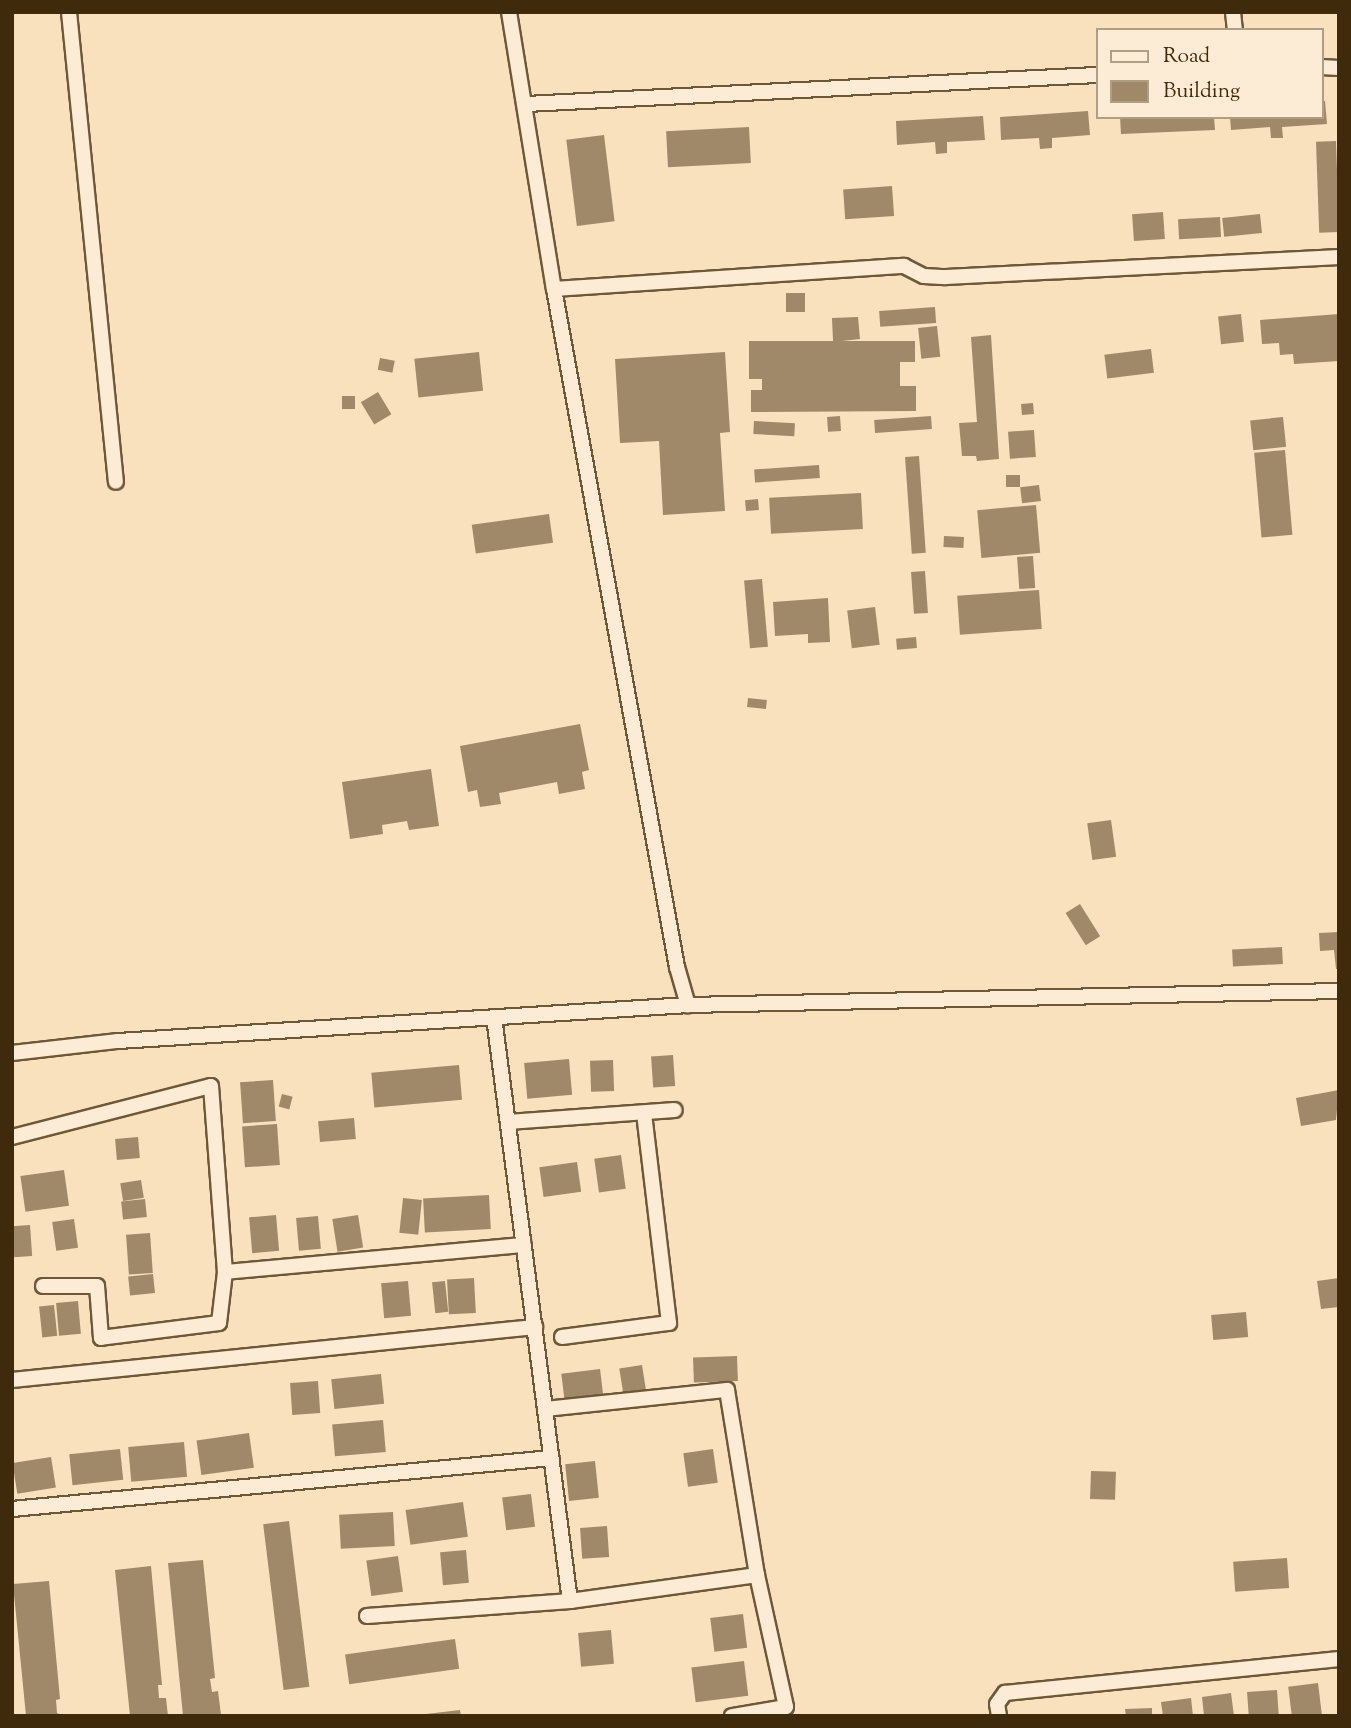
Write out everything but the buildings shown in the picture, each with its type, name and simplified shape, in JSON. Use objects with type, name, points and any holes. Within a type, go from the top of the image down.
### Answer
[{"type":"street","points":[[69,12],[116,482]]},
{"type":"street","points":[[509,12],[554,289],[677,967],[688,1005]]},
{"type":"street","points":[[526,104],[1096,75]]},
{"type":"street","points":[[554,289],[904,266],[924,276],[946,277],[1339,257]]},
{"type":"street","points":[[12,1052],[688,1005],[1339,991]]},
{"type":"street","points":[[494,1017],[570,1601]]},
{"type":"street","points":[[12,1137],[211,1086],[225,1272],[219,1323],[101,1338],[97,1286],[43,1286]]},
{"type":"street","points":[[508,1122],[675,1110]]},
{"type":"street","points":[[562,1337],[669,1323],[644,1113]]},
{"type":"street","points":[[225,1272],[524,1245]]},
{"type":"street","points":[[12,1380],[534,1327]]},
{"type":"street","points":[[545,1409],[727,1390],[757,1575],[786,1707],[732,1716]]},
{"type":"street","points":[[12,1509],[552,1458]]},
{"type":"street","points":[[368,1616],[570,1601],[757,1575]]},
{"type":"street","points":[[999,1716],[997,1704],[1005,1693],[1339,1659]]}]
